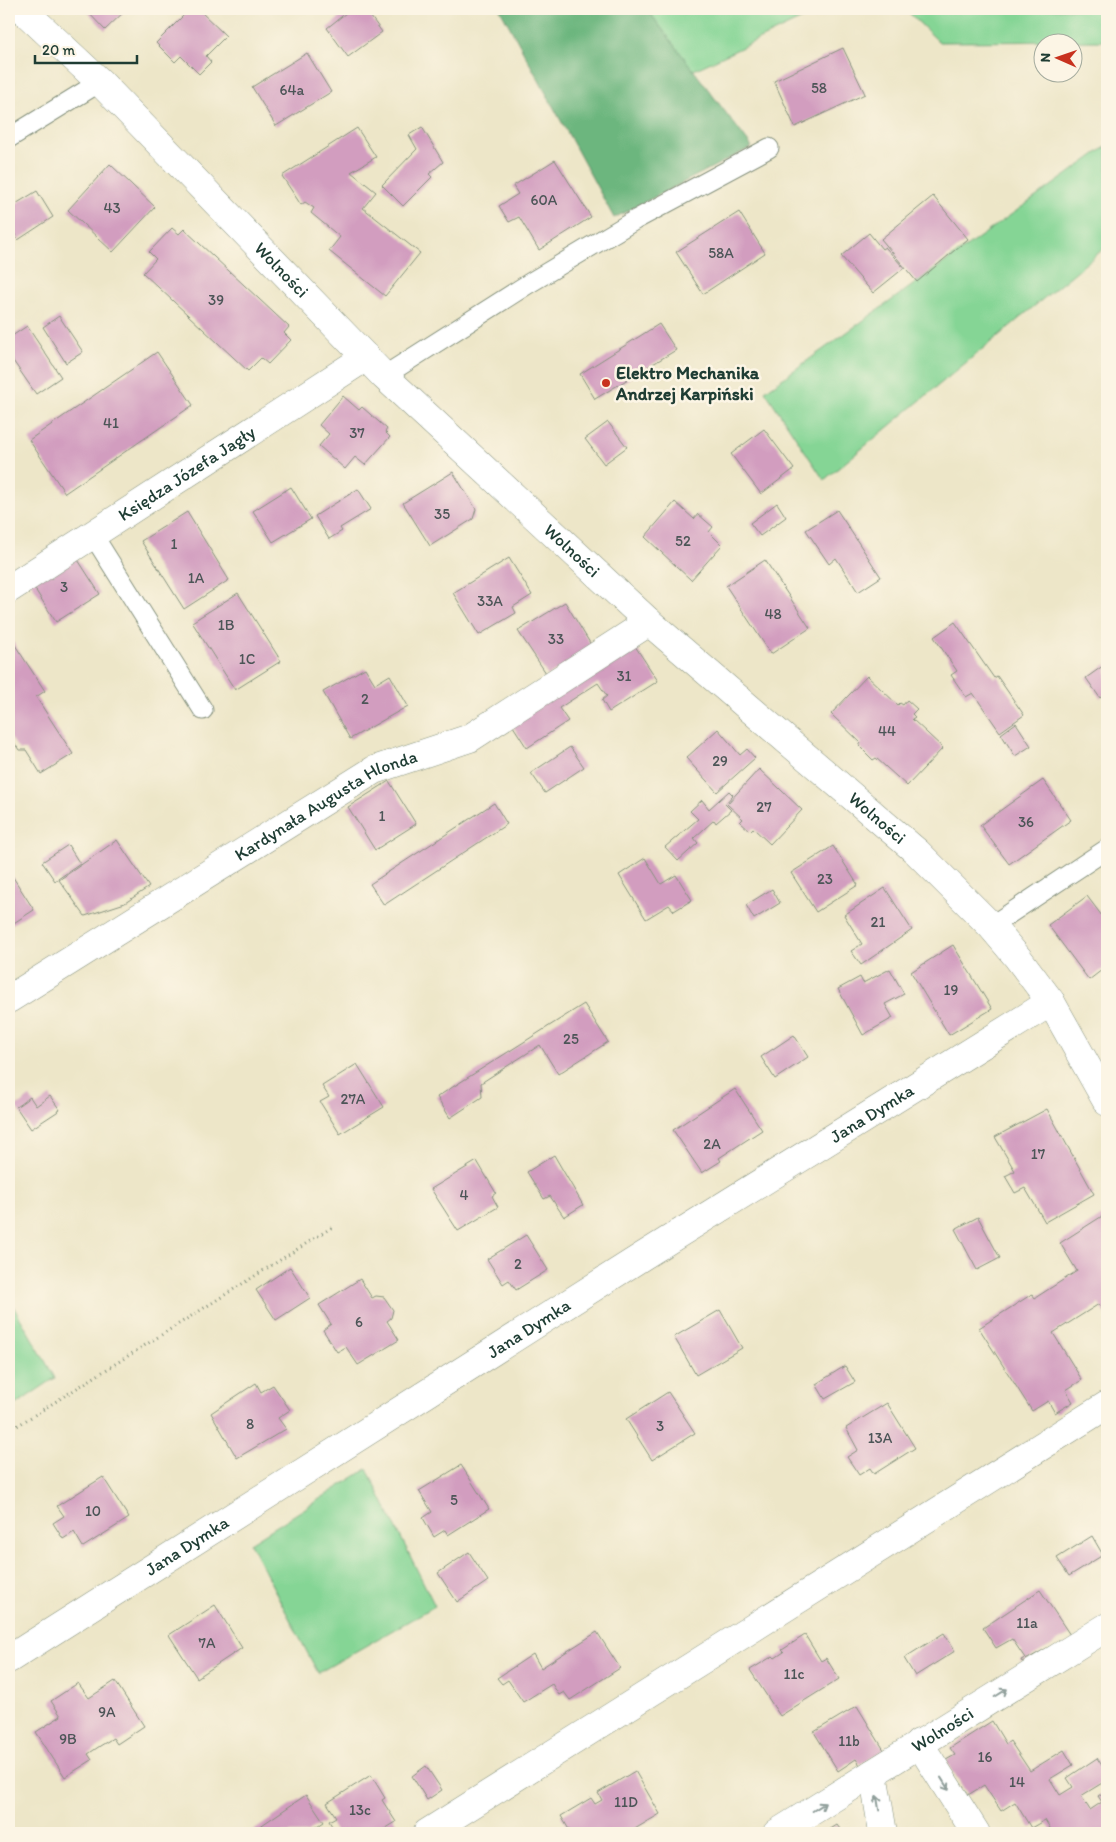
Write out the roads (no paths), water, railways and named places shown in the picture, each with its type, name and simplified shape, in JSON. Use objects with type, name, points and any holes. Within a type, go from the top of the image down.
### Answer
[{"type":"street","name":"Wolności","points":[[22,9],[100,82],[375,367],[649,622],[917,852],[991,926],[1051,1002],[1107,1102]]},
{"type":"street","name":"Księdza Józefa Jagły","points":[[9,589],[93,535],[375,367]]},
{"type":"street","name":"Kardynała Augusta Hlonda","points":[[9,999],[374,770],[470,738],[649,622]]},
{"type":"street","name":"Jana Dymka","points":[[9,1659],[635,1262],[1051,1002]]},
{"type":"street","points":[[426,1833],[1107,1405]]},
{"type":"street","name":"Wolności","points":[[778,1833],[1107,1627]]},
{"type":"street","points":[[919,1743],[976,1833]]},
{"type":"street","points":[[873,1772],[883,1833]]},
{"type":"lane","points":[[9,138],[100,82]]},
{"type":"lane","points":[[375,367],[528,284],[627,225],[768,148]]},
{"type":"lane","points":[[93,535],[203,710]]},
{"type":"lane","points":[[991,926],[1107,849]]},
{"type":"place","name":"Elektro Mechanika Andrzej Karpiński","points":[[606,383]]}]
